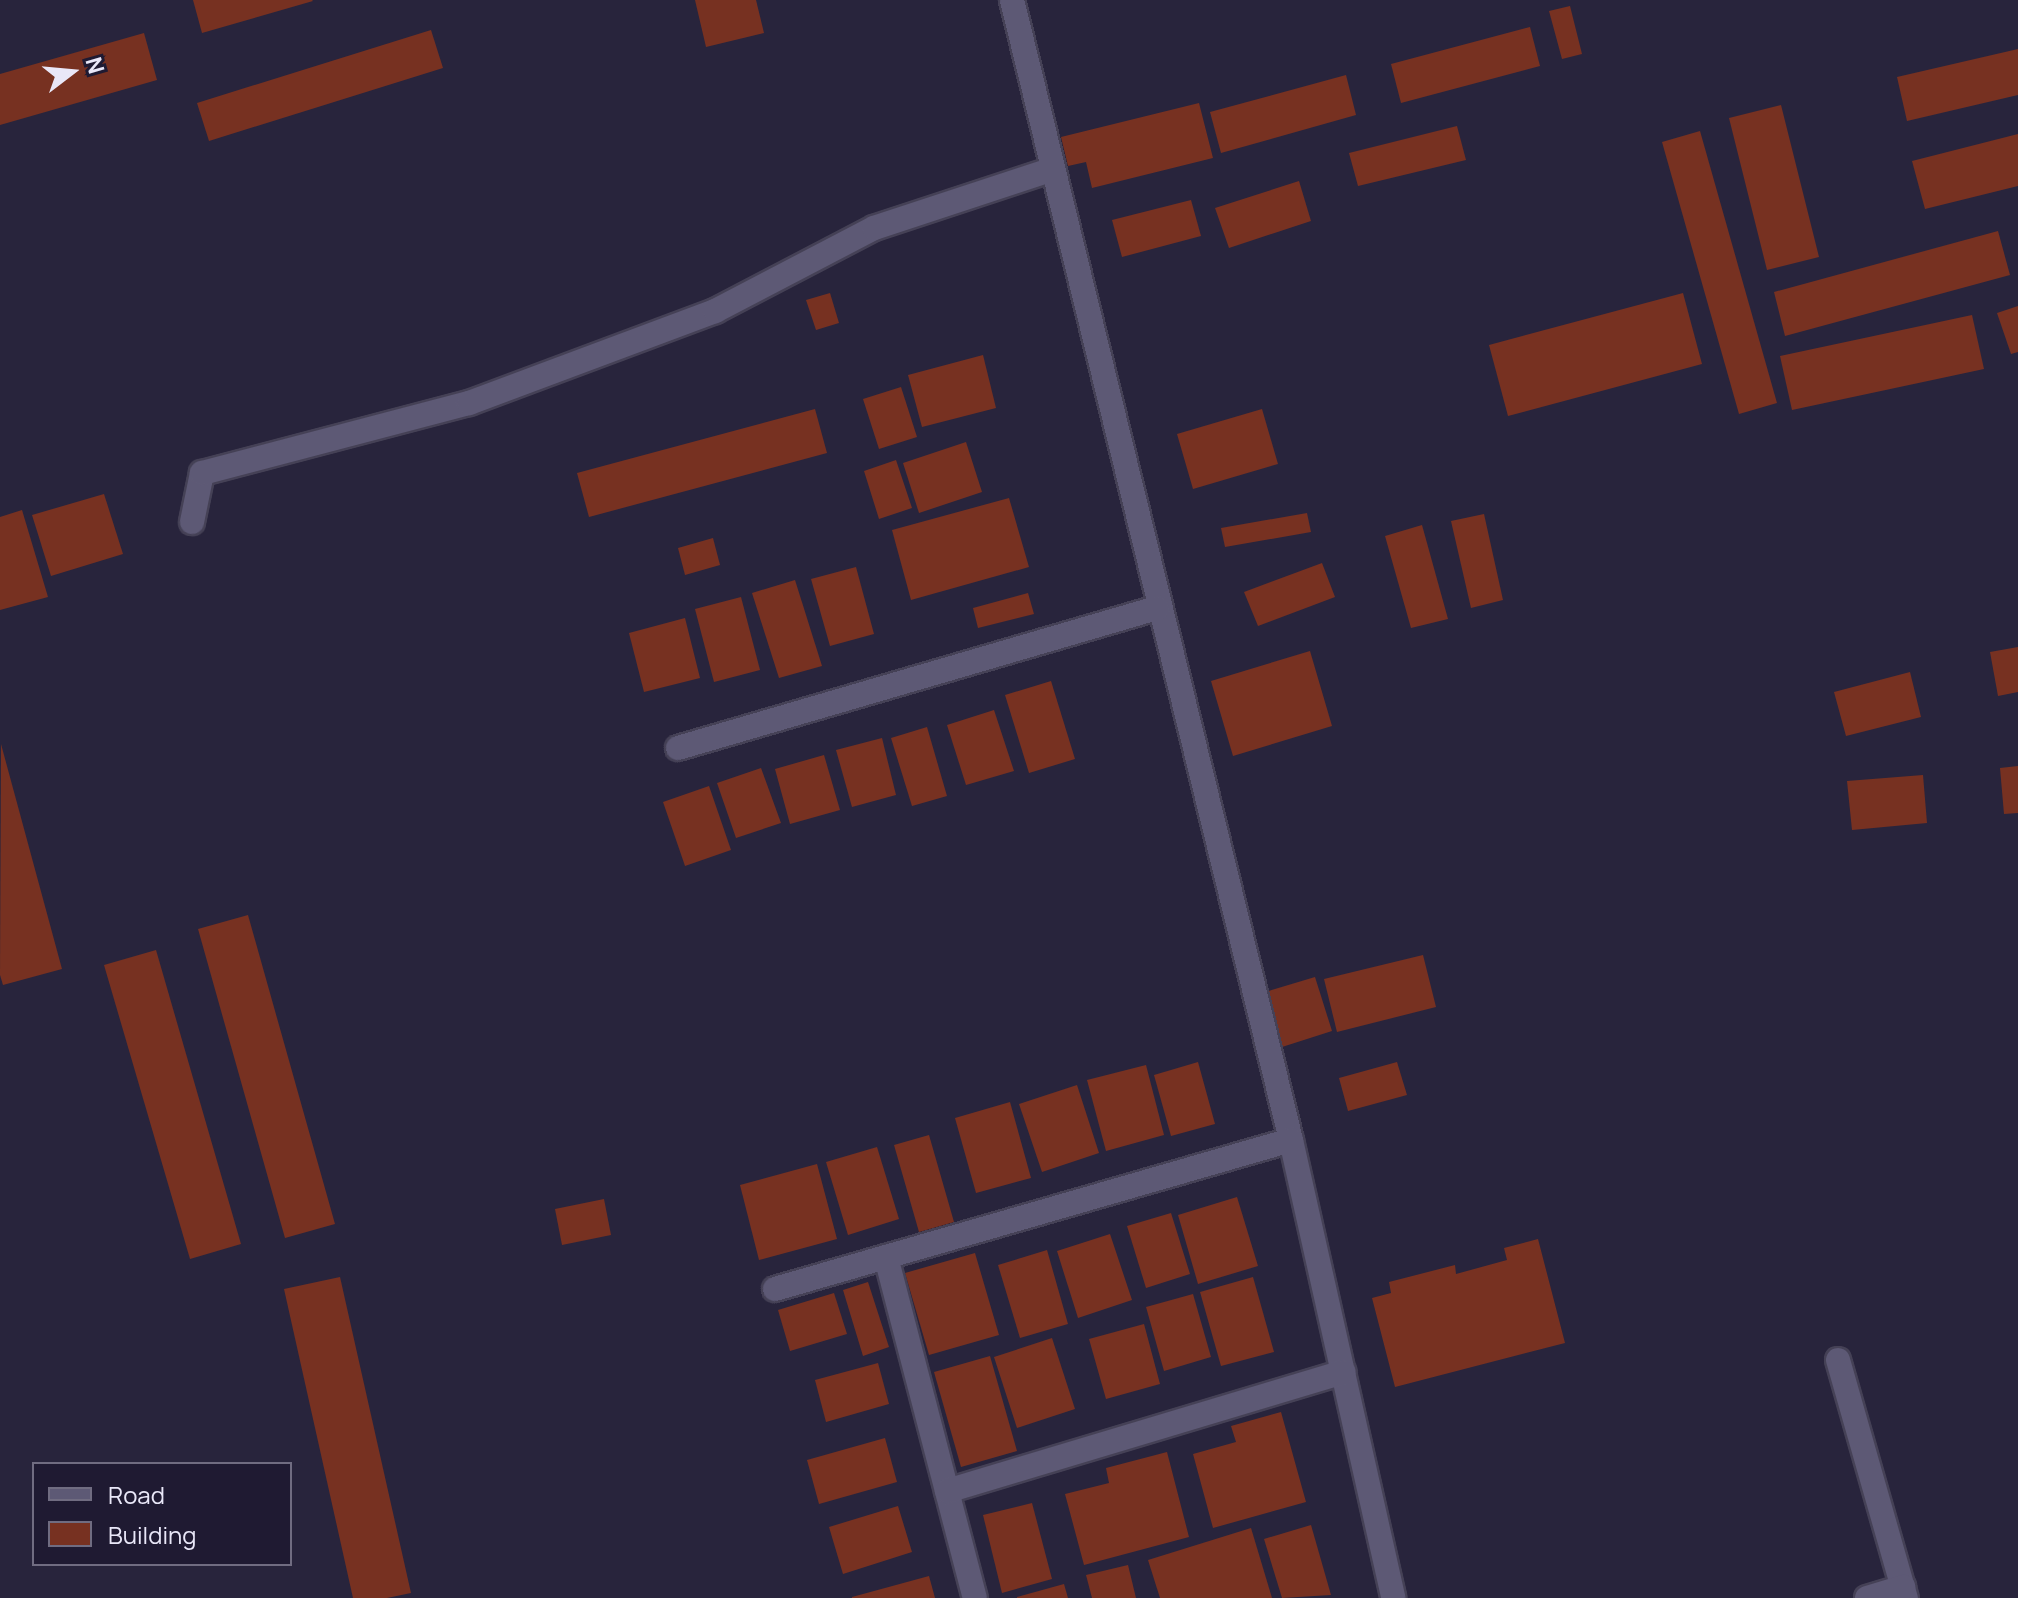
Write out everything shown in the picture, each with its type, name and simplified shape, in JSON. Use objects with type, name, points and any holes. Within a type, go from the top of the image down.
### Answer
[{"type":"street","points":[[1012,0],[1050,170],[1157,608],[1291,1140],[1393,1598]]},
{"type":"street","points":[[192,522],[202,473],[469,403],[715,311],[874,228],[1050,170]]},
{"type":"street","points":[[678,748],[1157,608]]},
{"type":"street","points":[[775,1289],[1291,1140]]},
{"type":"street","points":[[886,1257],[975,1598]]},
{"type":"street","points":[[1838,1360],[1905,1593],[1867,1598]]},
{"type":"street","points":[[947,1491],[1344,1372]]},
{"type":"building","points":[[193,0],[312,0],[313,1],[202,33]]},
{"type":"building","points":[[695,0],[756,0],[764,33],[706,47]]},
{"type":"building","points":[[1570,6],[1582,54],[1562,59],[1549,11]]},
{"type":"building","points":[[1530,27],[1540,66],[1401,103],[1391,64]]},
{"type":"building","points":[[431,30],[443,68],[209,141],[197,103]]},
{"type":"building","points":[[144,33],[157,80],[0,125],[0,74]]},
{"type":"building","points":[[2018,49],[2018,95],[1907,121],[1897,77]]},
{"type":"building","points":[[1346,75],[1356,115],[1221,153],[1210,112]]},
{"type":"building","points":[[1199,103],[1213,158],[1092,188],[1086,162],[1068,166],[1061,137]]},
{"type":"building","points":[[1781,105],[1819,257],[1767,270],[1729,118]]},
{"type":"building","points":[[1457,126],[1466,160],[1358,186],[1349,153]]},
{"type":"building","points":[[1700,131],[1777,403],[1739,414],[1662,142]]},
{"type":"building","points":[[2018,134],[2018,186],[1925,209],[1912,161]]},
{"type":"building","points":[[1299,181],[1311,221],[1229,248],[1215,208]]},
{"type":"building","points":[[1191,200],[1201,236],[1122,257],[1112,220]]},
{"type":"building","points":[[1998,231],[2010,275],[1785,336],[1774,292]]},
{"type":"building","points":[[830,293],[839,323],[816,330],[806,300]]},
{"type":"building","points":[[1683,293],[1702,364],[1508,416],[1489,345]]},
{"type":"building","points":[[2018,306],[2018,352],[2011,354],[1997,313]]},
{"type":"building","points":[[1972,315],[1984,369],[1792,410],[1780,356]]},
{"type":"building","points":[[983,355],[996,408],[922,427],[908,375]]},
{"type":"building","points":[[901,387],[917,437],[879,449],[863,399]]},
{"type":"building","points":[[815,409],[827,453],[589,517],[577,473]]},
{"type":"building","points":[[1262,409],[1278,464],[1193,489],[1177,434]]},
{"type":"building","points":[[966,442],[982,492],[919,513],[903,463]]},
{"type":"building","points":[[896,460],[912,508],[879,519],[864,471]]},
{"type":"building","points":[[104,494],[123,554],[51,576],[32,515]]},
{"type":"building","points":[[1009,498],[1029,567],[911,600],[892,530]]},
{"type":"building","points":[[22,510],[48,597],[0,610],[0,517]]},
{"type":"building","points":[[1307,513],[1311,532],[1225,547],[1221,528]]},
{"type":"building","points":[[1484,514],[1503,600],[1471,608],[1451,521]]},
{"type":"building","points":[[1422,525],[1448,619],[1411,628],[1385,536]]},
{"type":"building","points":[[713,538],[720,565],[685,575],[678,548]]},
{"type":"building","points":[[1322,563],[1335,597],[1258,626],[1244,592]]},
{"type":"building","points":[[856,567],[874,634],[830,646],[811,579]]},
{"type":"building","points":[[795,580],[822,666],[779,678],[752,593]]},
{"type":"building","points":[[1028,593],[1034,614],[978,628],[973,608]]},
{"type":"building","points":[[741,597],[760,670],[714,682],[695,609]]},
{"type":"building","points":[[685,618],[700,678],[644,692],[629,633]]},
{"type":"building","points":[[2018,647],[2018,692],[1998,696],[1990,652]]},
{"type":"building","points":[[1310,651],[1332,726],[1233,756],[1211,681]]},
{"type":"building","points":[[1910,672],[1921,717],[1846,736],[1834,692]]},
{"type":"building","points":[[1051,681],[1075,759],[1029,773],[1005,695]]},
{"type":"building","points":[[994,710],[1014,771],[966,785],[947,725]]},
{"type":"building","points":[[927,727],[947,796],[912,806],[891,738]]},
{"type":"building","points":[[882,738],[896,795],[852,807],[836,750]]},
{"type":"building","points":[[1,744],[62,969],[3,985],[0,975]]},
{"type":"building","points":[[824,755],[840,810],[790,824],[775,769]]},
{"type":"building","points":[[2018,766],[2018,813],[2004,814],[2000,768]]},
{"type":"building","points":[[761,768],[781,823],[736,838],[717,783]]},
{"type":"building","points":[[1923,775],[1927,823],[1852,830],[1847,781]]},
{"type":"building","points":[[709,786],[731,850],[685,866],[663,802]]},
{"type":"building","points":[[248,915],[335,1224],[285,1238],[198,929]]},
{"type":"building","points":[[156,950],[241,1244],[190,1259],[104,965]]},
{"type":"building","points":[[1423,955],[1436,1007],[1337,1032],[1324,979]]},
{"type":"building","points":[[1315,977],[1332,1031],[1282,1047],[1265,992]]},
{"type":"building","points":[[1198,1062],[1215,1124],[1171,1136],[1154,1075]]},
{"type":"building","points":[[1397,1062],[1407,1095],[1348,1111],[1339,1078]]},
{"type":"building","points":[[1146,1065],[1164,1135],[1106,1151],[1087,1080]]},
{"type":"building","points":[[1077,1085],[1099,1153],[1042,1172],[1019,1104]]},
{"type":"building","points":[[1010,1102],[1031,1178],[976,1193],[955,1118]]},
{"type":"building","points":[[929,1135],[954,1222],[919,1232],[894,1145]]},
{"type":"building","points":[[877,1147],[899,1219],[848,1235],[826,1162]]},
{"type":"building","points":[[817,1164],[837,1239],[759,1260],[740,1185]]},
{"type":"building","points":[[1237,1197],[1258,1266],[1198,1284],[1178,1215]]},
{"type":"building","points":[[604,1199],[611,1235],[562,1245],[555,1209]]},
{"type":"building","points":[[1171,1213],[1190,1274],[1146,1288],[1127,1226]]},
{"type":"building","points":[[1110,1234],[1132,1300],[1078,1318],[1057,1251]]},
{"type":"building","points":[[1538,1239],[1565,1343],[1395,1387],[1372,1298],[1391,1293],[1389,1282],[1455,1265],[1456,1274],[1507,1260],[1504,1248]]},
{"type":"building","points":[[1047,1250],[1068,1324],[1020,1338],[998,1265]]},
{"type":"building","points":[[975,1253],[999,1335],[929,1355],[905,1273]]},
{"type":"building","points":[[340,1277],[411,1593],[387,1598],[353,1598],[284,1289]]},
{"type":"building","points":[[1253,1277],[1274,1352],[1221,1366],[1200,1292]]},
{"type":"building","points":[[868,1282],[889,1347],[863,1356],[843,1290]]},
{"type":"building","points":[[834,1293],[847,1334],[790,1351],[778,1310]]},
{"type":"building","points":[[1193,1294],[1211,1357],[1164,1371],[1146,1307]]},
{"type":"building","points":[[1144,1324],[1160,1384],[1106,1399],[1089,1339]]},
{"type":"building","points":[[1052,1338],[1075,1409],[1017,1428],[994,1357]]},
{"type":"building","points":[[990,1356],[1017,1451],[961,1467],[934,1372]]},
{"type":"building","points":[[878,1363],[889,1404],[826,1422],[815,1380]]},
{"type":"building","points":[[1281,1412],[1306,1502],[1213,1528],[1193,1454],[1236,1442],[1231,1426]]},
{"type":"building","points":[[885,1438],[897,1482],[819,1504],[807,1460]]},
{"type":"building","points":[[1167,1452],[1189,1537],[1084,1565],[1065,1494],[1109,1483],[1106,1468]]},
{"type":"building","points":[[1032,1503],[1052,1579],[1002,1593],[983,1515]]},
{"type":"building","points":[[898,1506],[912,1552],[843,1574],[829,1527]]},
{"type":"building","points":[[1311,1525],[1331,1595],[1282,1598],[1264,1539]]},
{"type":"building","points":[[1251,1528],[1272,1598],[1160,1598],[1148,1560]]},
{"type":"building","points":[[1128,1565],[1136,1598],[1092,1598],[1086,1575]]},
{"type":"building","points":[[929,1576],[935,1598],[852,1598],[852,1597]]},
{"type":"building","points":[[1064,1584],[1068,1598],[1017,1598],[1017,1597]]}]
